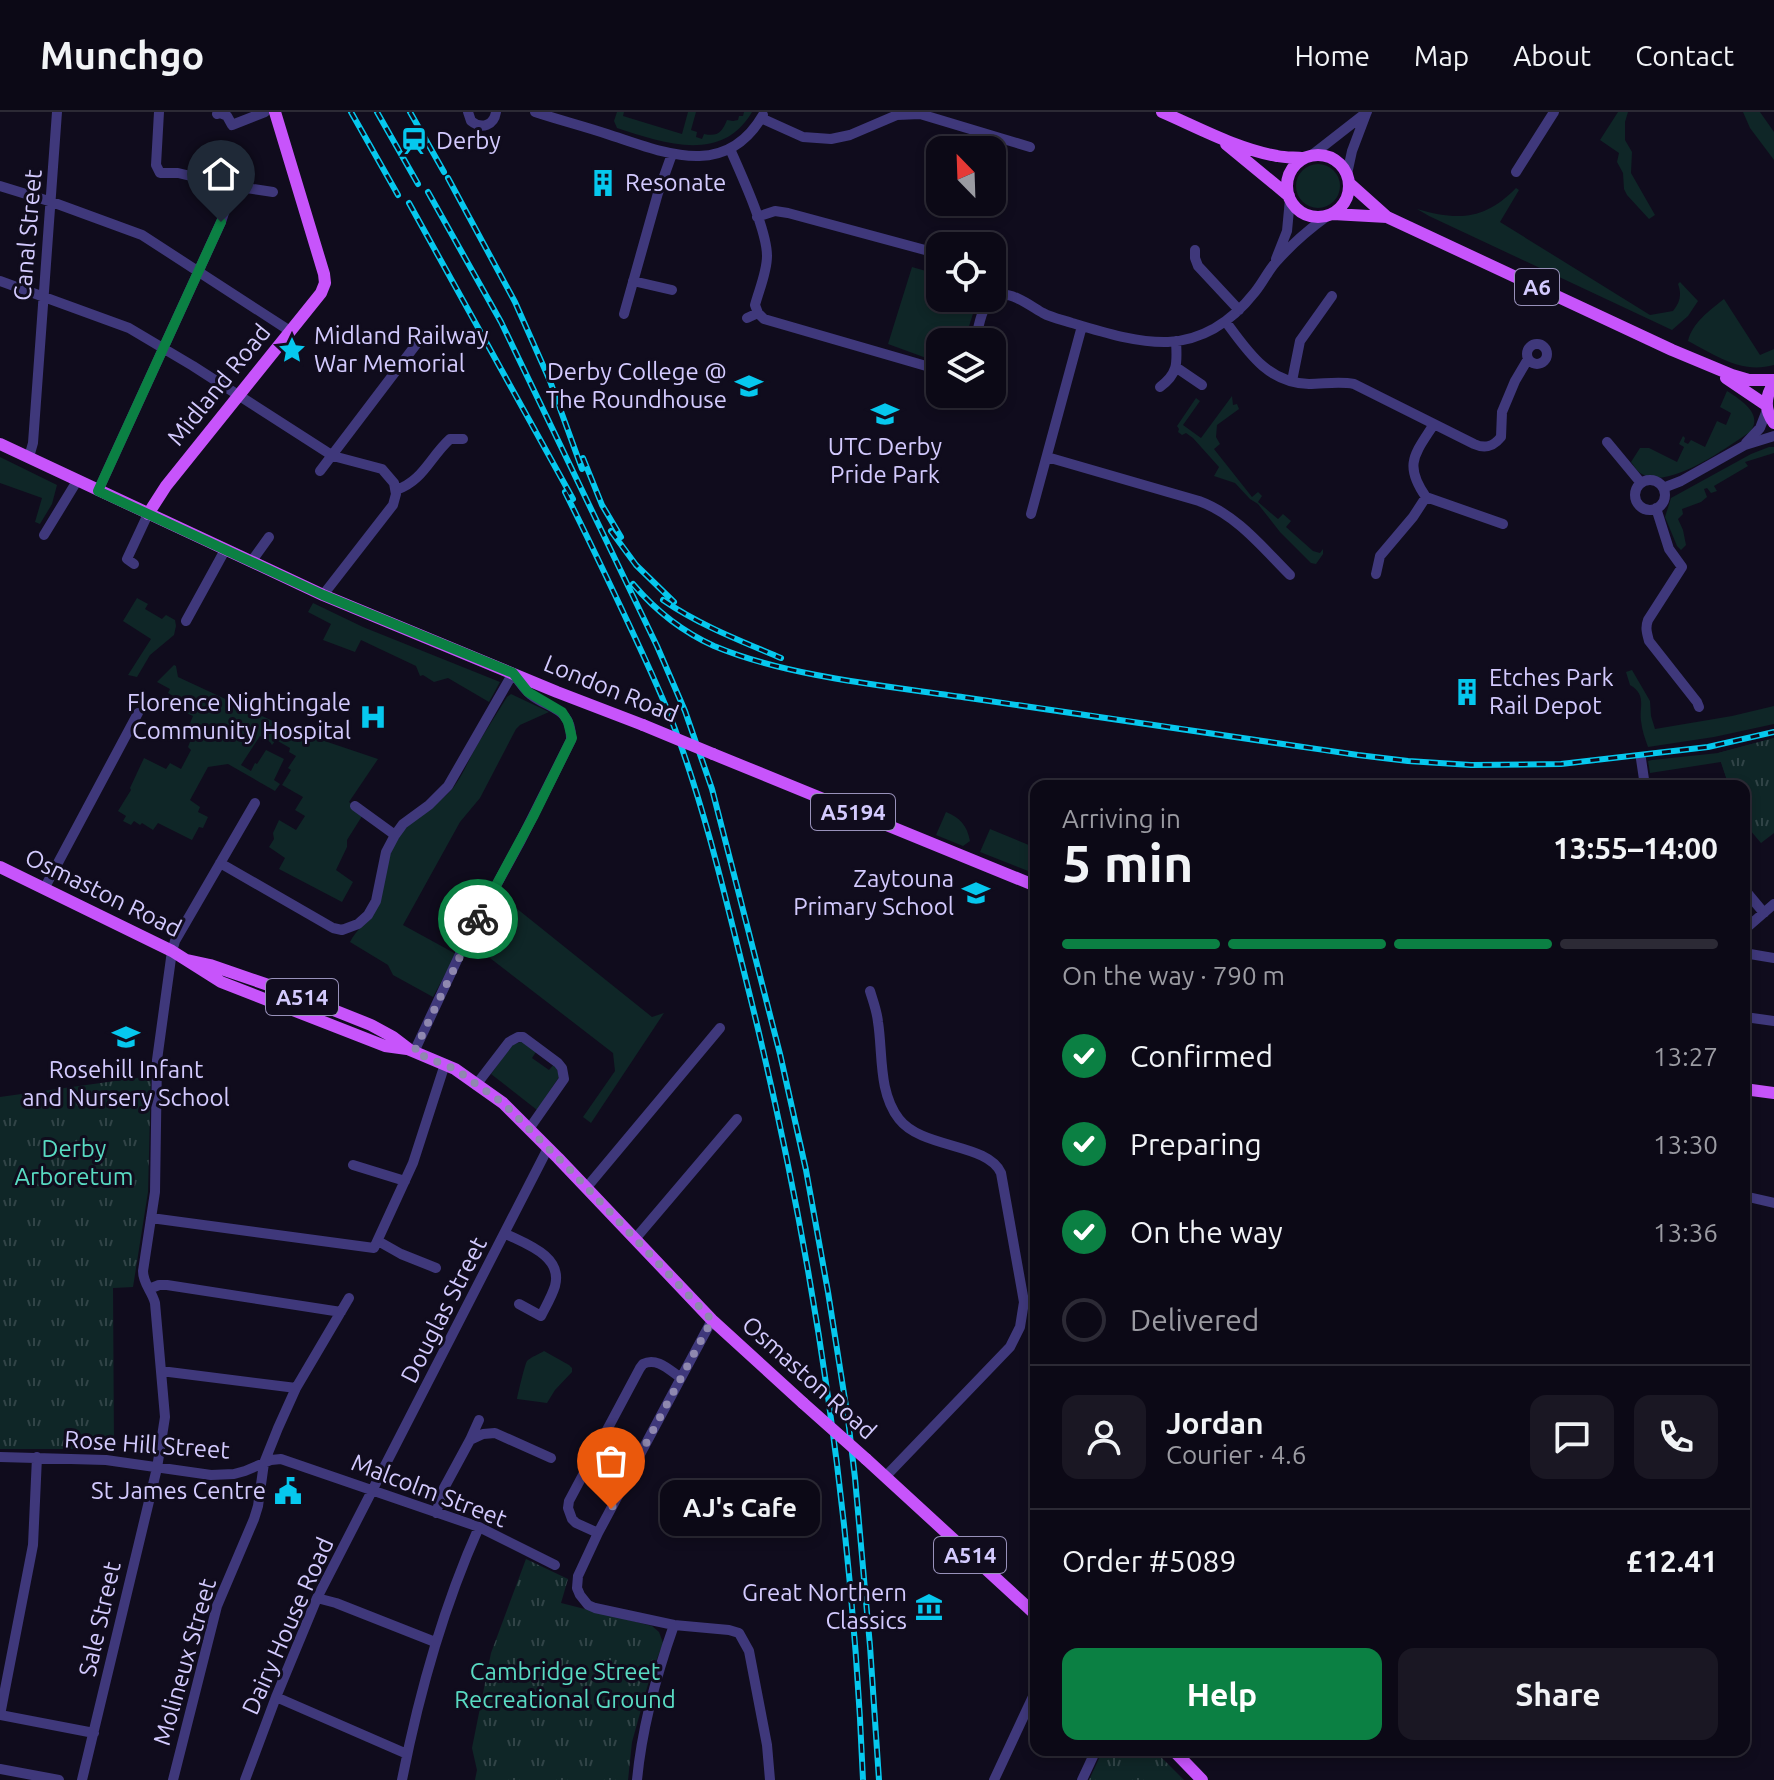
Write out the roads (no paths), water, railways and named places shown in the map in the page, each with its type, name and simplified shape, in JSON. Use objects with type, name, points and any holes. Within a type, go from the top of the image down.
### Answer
[{"type":"main road","name":"Midland Road","points":[[148,514],[166,486],[321,293],[325,283],[275,112]]},
{"type":"main road","name":"A6","points":[[1162,112],[1218,137],[1268,154],[1333,158],[1341,165],[1348,179],[1387,217],[1688,357],[1749,380],[1774,382],[1767,395],[1766,407]]},
{"type":"main road","name":"A6","points":[[1218,137],[1290,198],[1304,214],[1315,217],[1387,217]]},
{"type":"main road","points":[[1290,198],[1287,183],[1290,173],[1308,156]]},
{"type":"main road","points":[[1329,215],[1346,200],[1348,179]]},
{"type":"main road","name":"A6","points":[[1688,357],[1766,407],[1774,423]]},
{"type":"main road","name":"London Road","points":[[0,444],[323,595],[1030,884]]},
{"type":"main road","name":"Osmaston Road","points":[[0,867],[172,951],[221,982],[385,1046],[412,1051],[445,1064],[503,1103],[712,1320],[1030,1610]]},
{"type":"main road","points":[[1750,1090],[1774,1093]]},
{"type":"main road","points":[[1179,1756],[1202,1780]]},
{"type":"street","name":"Canal Street","points":[[29,457],[33,443],[57,112]]},
{"type":"street","points":[[159,112],[156,165],[160,173],[178,173],[273,192]]},
{"type":"street","points":[[217,114],[227,116],[232,125],[265,112]]},
{"type":"street","points":[[468,112],[471,121],[486,126],[497,115]]},
{"type":"street","points":[[535,112],[672,154],[696,157],[730,149],[742,141],[763,115],[803,137],[831,139],[850,135],[897,115],[920,114],[993,136]]},
{"type":"street","points":[[1308,156],[1367,112]]},
{"type":"street","points":[[1348,179],[1352,151],[1367,112]]},
{"type":"street","points":[[1516,172],[1554,112]]},
{"type":"street","points":[[1006,137],[1020,138],[1030,147]]},
{"type":"street","points":[[730,149],[766,249],[767,259],[755,305],[758,313],[764,319],[926,366]]},
{"type":"street","points":[[624,314],[672,154]]},
{"type":"street","points":[[0,186],[142,235],[290,331]]},
{"type":"street","points":[[98,491],[221,222],[233,186]]},
{"type":"street","points":[[1274,264],[1287,231],[1290,198]]},
{"type":"street","points":[[757,217],[775,211],[788,213],[926,250]]},
{"type":"street","points":[[1006,295],[1047,316],[1082,326],[1145,341],[1176,341],[1206,333],[1226,322],[1256,291],[1274,264],[1329,215]]},
{"type":"street","points":[[1195,250],[1198,266],[1239,310]]},
{"type":"street","points":[[0,281],[129,328],[333,456],[382,469],[394,483],[393,505],[323,595]]},
{"type":"street","points":[[633,281],[672,290]]},
{"type":"street","points":[[1292,381],[1300,341],[1332,296]]},
{"type":"street","points":[[747,318],[758,313]]},
{"type":"street","points":[[1226,322],[1258,364],[1274,375],[1313,384],[1354,384],[1478,446],[1487,447],[1501,437],[1502,412],[1528,359]]},
{"type":"street","points":[[1031,514],[1082,326]]},
{"type":"street","points":[[320,471],[424,334]]},
{"type":"street","points":[[1160,387],[1177,368],[1176,341]]},
{"type":"street","points":[[1177,368],[1202,385]]},
{"type":"street","points":[[1745,445],[1760,428],[1766,407]]},
{"type":"street","points":[[1434,424],[1412,463],[1416,481],[1426,497],[1503,524]]},
{"type":"street","points":[[1663,488],[1745,445],[1774,436]]},
{"type":"street","points":[[396,490],[414,481],[450,439],[463,439]]},
{"type":"street","points":[[1607,442],[1641,483]]},
{"type":"street","points":[[1047,457],[1215,507],[1243,527],[1290,575]]},
{"type":"street","points":[[44,535],[77,481]]},
{"type":"street","points":[[1653,481],[1663,488],[1663,500],[1656,508],[1645,509],[1636,501],[1635,491],[1641,483],[1653,481]]},
{"type":"street","points":[[1376,574],[1380,556],[1426,497]]},
{"type":"street","points":[[1656,508],[1669,549],[1682,567],[1648,620],[1646,632],[1649,641],[1699,707]]},
{"type":"street","points":[[134,564],[127,559],[148,514]]},
{"type":"street","points":[[251,562],[269,537]]},
{"type":"street","points":[[186,621],[225,550]]},
{"type":"street","points":[[220,863],[333,928],[342,930],[358,924],[372,908],[381,882],[386,852],[395,835],[403,824],[448,786],[513,673],[528,692],[566,717],[572,738],[412,1051]]},
{"type":"street","points":[[44,889],[138,713]]},
{"type":"street","points":[[1641,759],[1644,780]]},
{"type":"street","name":"Sale Street","points":[[82,1780],[165,1424],[155,1303],[143,1279],[143,1271],[155,1183],[157,1060],[172,951],[255,803]]},
{"type":"street","points":[[355,806],[395,835]]},
{"type":"street","points":[[1750,896],[1764,913]]},
{"type":"street","points":[[1750,925],[1774,904]]},
{"type":"street","points":[[1750,954],[1774,958]]},
{"type":"street","points":[[870,991],[878,1022],[884,1080],[889,1103],[897,1117],[920,1136],[987,1157],[997,1164],[1003,1182],[1024,1302],[1020,1327],[1010,1347],[885,1477]]},
{"type":"street","points":[[1750,1016],[1761,1014],[1774,1021]]},
{"type":"street","points":[[587,1187],[720,1028]]},
{"type":"street","points":[[476,1085],[509,1042],[518,1037],[523,1037],[558,1063],[564,1079],[529,1129]]},
{"type":"street","points":[[376,1244],[413,1163],[445,1064]]},
{"type":"street","points":[[635,1239],[737,1119]]},
{"type":"street","name":"Douglas Street","points":[[373,1490],[548,1148]]},
{"type":"street","points":[[353,1165],[405,1181]]},
{"type":"street","points":[[1750,1197],[1774,1203]]},
{"type":"street","points":[[151,1218],[376,1244],[436,1268]]},
{"type":"street","points":[[506,1234],[545,1256],[553,1265],[556,1276],[555,1286],[541,1316],[519,1304]]},
{"type":"street","points":[[149,1289],[167,1285],[341,1312]]},
{"type":"street","name":"Molineux Street","points":[[173,1780],[217,1606],[254,1519],[264,1463],[296,1388],[349,1298]]},
{"type":"street","points":[[712,1320],[598,1533],[578,1576],[577,1588],[583,1600],[595,1608],[674,1625],[739,1633],[749,1651],[767,1745],[770,1780]]},
{"type":"street","points":[[598,1533],[576,1523],[570,1514],[569,1501],[580,1477],[643,1364],[656,1362],[681,1378]]},
{"type":"street","points":[[161,1371],[296,1388]]},
{"type":"street","points":[[436,1513],[444,1488],[479,1420]]},
{"type":"street","points":[[470,1440],[495,1433],[551,1458]]},
{"type":"street","name":"Rose Hill Street","points":[[0,1457],[106,1460],[190,1473],[222,1474],[245,1471],[277,1459],[288,1461]]},
{"type":"street","points":[[37,1457],[33,1545],[0,1715],[94,1733]]},
{"type":"street","name":"Malcolm Street","points":[[288,1461],[479,1527],[555,1565]]},
{"type":"street","name":"Dairy House Road","points":[[245,1780],[317,1598],[373,1490]]},
{"type":"street","points":[[402,1780],[435,1642],[479,1527]]},
{"type":"street","points":[[317,1598],[435,1642]]},
{"type":"street","points":[[637,1780],[641,1739],[661,1661],[674,1625]]},
{"type":"street","points":[[276,1697],[407,1754]]},
{"type":"street","points":[[994,1780],[1030,1703]]},
{"type":"street","points":[[1082,1780],[1093,1756]]},
{"type":"street","points":[[0,1769],[59,1780]]},
{"type":"railway","points":[[351,112],[398,195]]},
{"type":"railway","points":[[377,112],[418,184]]},
{"type":"railway","points":[[410,112],[444,172]]},
{"type":"railway","points":[[448,178],[515,302],[550,381],[582,469]]},
{"type":"railway","points":[[428,192],[501,322],[657,646],[685,711],[712,789],[780,1054],[806,1170],[828,1292],[855,1478],[879,1780]]},
{"type":"railway","points":[[409,203],[573,499]]},
{"type":"railway","points":[[583,458],[602,505],[621,537]]},
{"type":"railway","points":[[565,492],[649,667],[686,760],[722,885],[770,1079],[809,1277],[839,1477],[858,1679],[863,1780]]},
{"type":"railway","points":[[611,531],[636,565],[674,602]]},
{"type":"railway","points":[[633,584],[660,611],[691,634],[714,646],[774,666],[872,684],[1358,755],[1471,765],[1561,764],[1708,747],[1774,732]]},
{"type":"railway","points":[[663,600],[706,625],[781,658]]},
{"type":"place","name":"Derby","points":[[414,141]]},
{"type":"place","name":"Resonate","points":[[603,183]]},
{"type":"place","name":"Midland Railway War Memorial","points":[[292,350]]},
{"type":"place","name":"Derby College @ The Roundhouse","points":[[749,386]]},
{"type":"place","name":"UTC Derby Pride Park","points":[[885,414]]},
{"type":"place","name":"Etches Park Rail Depot","points":[[1467,692]]},
{"type":"place","name":"Florence Nightingale Community Hospital","points":[[373,717]]},
{"type":"place","name":"Zaytouna Primary School","points":[[976,893]]},
{"type":"place","name":"Rosehill Infant and Nursery School","points":[[126,1037]]},
{"type":"place","name":"St James Centre","points":[[288,1491]]},
{"type":"place","name":"AJ's Cafe","points":[[611,1509]]},
{"type":"place","name":"Great Northern Classics","points":[[929,1607]]},
{"type":"park label","name":"Derby Arboretum","points":[[74,1163]]},
{"type":"park label","name":"Cambridge Street Recreational Ground","points":[[565,1686]]}]
